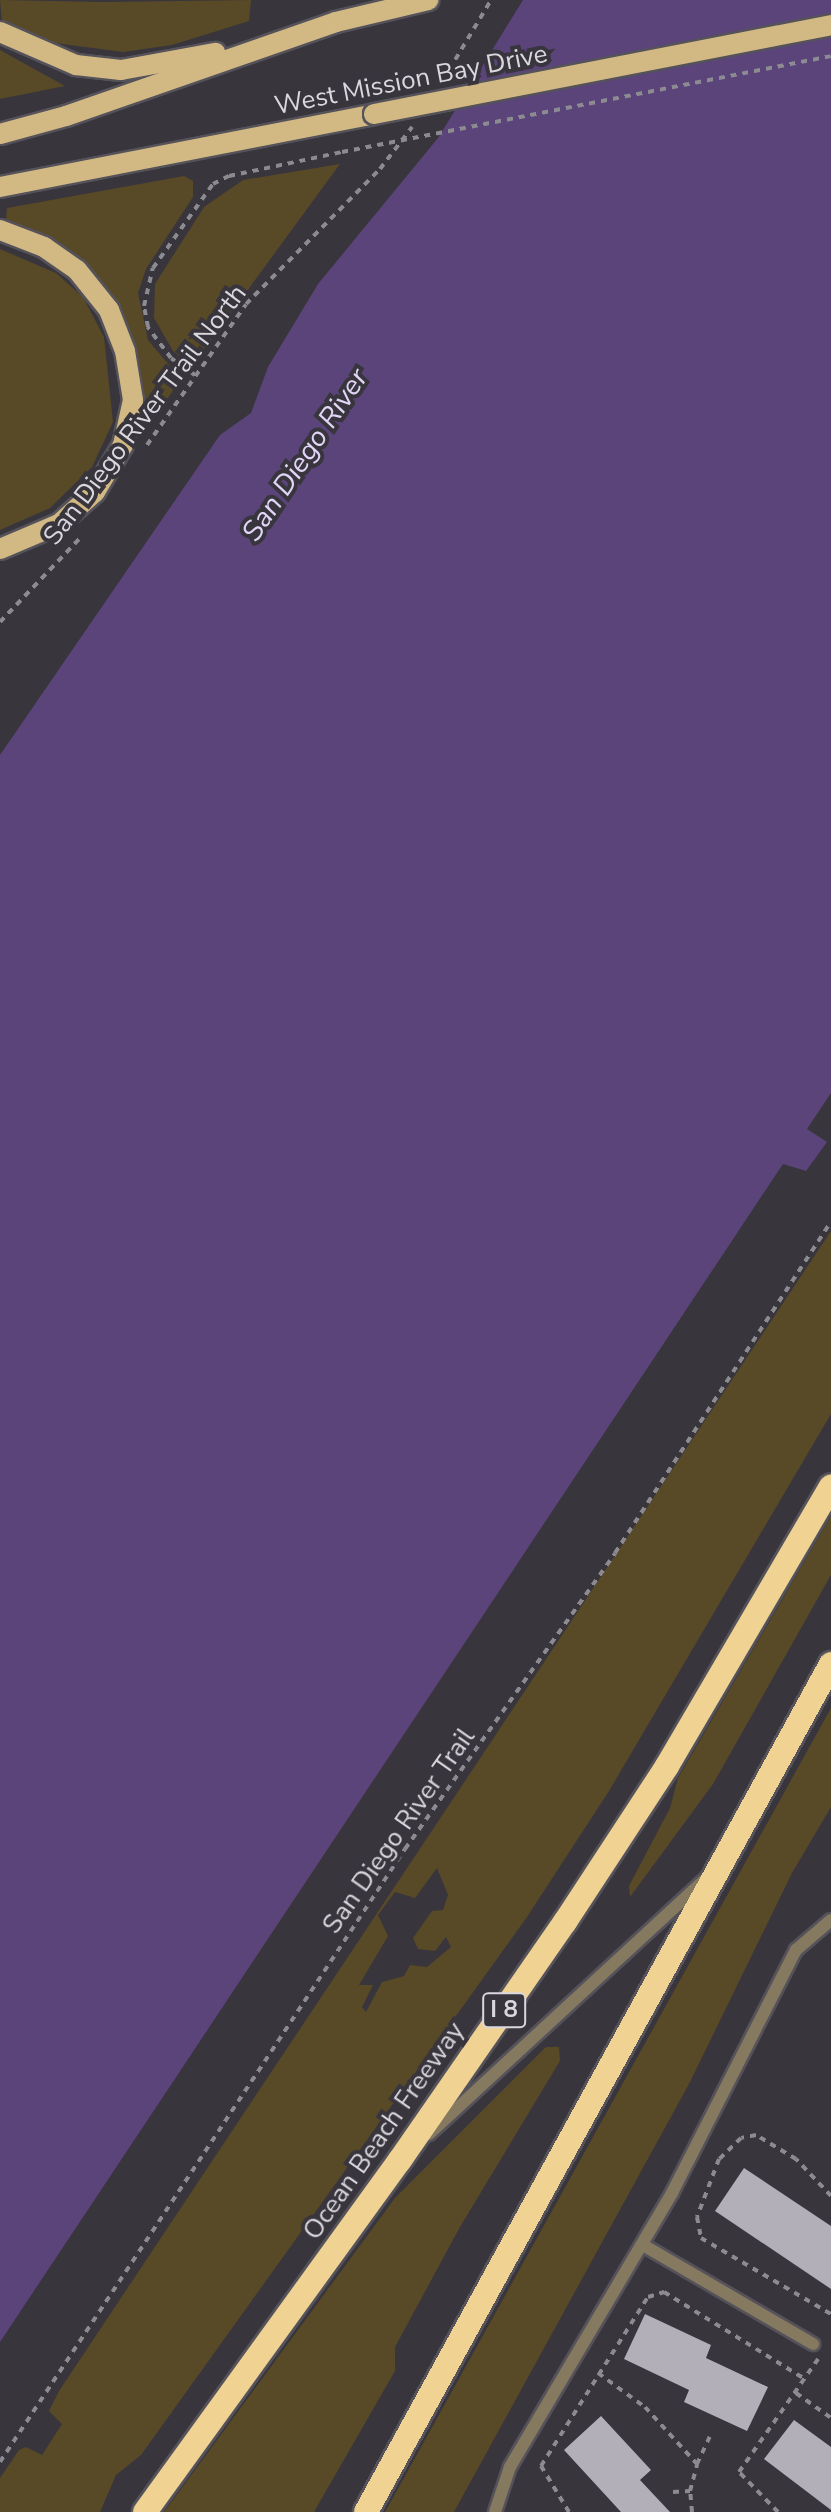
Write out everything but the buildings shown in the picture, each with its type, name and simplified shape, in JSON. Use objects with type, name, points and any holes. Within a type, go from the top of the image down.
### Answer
[{"type":"highway","name":"Ocean Beach Freeway","points":[[145,2512],[400,2160],[667,1766],[831,1487]]},
{"type":"highway","points":[[366,2512],[713,1872],[831,1664]]},
{"type":"main road","points":[[0,32],[76,65],[121,70],[276,41],[428,0]]},
{"type":"main road","name":"West Mission Bay Drive","points":[[0,187],[831,25]]},
{"type":"main road","points":[[0,134],[66,116],[276,41]]},
{"type":"main road","points":[[0,230],[44,247],[77,270],[109,310],[125,351],[133,400],[123,445],[95,492],[59,524],[0,549]]},
{"type":"lane","points":[[400,2160],[713,1872]]},
{"type":"lane","points":[[495,2512],[510,2467],[643,2245],[796,1950],[831,1920]]},
{"type":"lane","points":[[643,2245],[818,2347]]},
{"type":"path","points":[[438,88],[491,0]]},
{"type":"path","points":[[195,375],[171,358],[148,327],[144,306],[153,268],[213,184],[229,176],[342,152],[831,56]]},
{"type":"path","name":"San Diego River Trail North","points":[[141,453],[246,304],[380,169],[422,115]]},
{"type":"path","name":"San Diego River Trail North","points":[[0,622],[87,528]]},
{"type":"path","name":"San Diego River Trail","points":[[0,2462],[405,1849],[607,1565],[831,1222]]},
{"type":"path","points":[[831,2196],[796,2159],[756,2135],[741,2138],[719,2159],[697,2217],[701,2238],[831,2314]]},
{"type":"path","points":[[569,2512],[541,2466],[648,2297],[664,2292],[805,2379]]},
{"type":"path","points":[[778,2512],[739,2472],[805,2379],[818,2347]]},
{"type":"path","points":[[598,2373],[645,2407],[697,2464]]},
{"type":"path","points":[[796,2393],[831,2418]]},
{"type":"path","points":[[692,2512],[690,2491],[697,2464],[712,2432]]},
{"type":"path","points":[[673,2492],[690,2491]]},
{"type":"shaded area","points":[[0,0],[251,0],[249,21],[172,45],[123,52],[55,43],[2,22]]},
{"type":"shaded area","points":[[0,50],[36,70],[65,86],[0,99]]},
{"type":"shaded area","points":[[340,164],[198,358],[185,361],[173,351],[154,318],[155,284],[204,207],[243,180]]},
{"type":"shaded area","points":[[184,176],[193,181],[193,197],[146,269],[138,293],[148,340],[181,379],[152,421],[136,419],[131,346],[45,238],[6,220],[7,208]]},
{"type":"shaded area","points":[[0,249],[56,273],[83,297],[104,337],[113,422],[92,467],[50,508],[0,530]]},
{"type":"shaded area","points":[[831,1231],[831,1414],[609,1791],[527,1917],[141,2455],[116,2475],[100,2512],[0,2512],[0,2478],[19,2450],[26,2447],[42,2455],[62,2424],[49,2411],[59,2391]],"holes":[[[437,1868],[448,1895],[443,1910],[432,1911],[413,1938],[418,1949],[435,1951],[446,1937],[451,1947],[427,1967],[410,1965],[404,1976],[382,1982],[366,2012],[362,2007],[373,1985],[359,1985],[388,1936],[378,1915],[395,1892],[415,1898]]]},
{"type":"shaded area","points":[[831,1516],[831,1575],[713,1784],[630,1897],[629,1886],[670,1808],[678,1778]]},
{"type":"shaded area","points":[[831,1708],[831,1807],[792,1873],[689,2084],[454,2512],[385,2512]]},
{"type":"shaded area","points":[[546,2047],[559,2047],[560,2061],[460,2227],[395,2347],[395,2371],[314,2512],[164,2512],[395,2198]]},
{"type":"water","name":"San Diego River","points":[[523,0],[831,0],[831,1093],[807,1129],[827,1142],[806,1171],[783,1164],[0,2342],[0,755],[220,435],[251,413],[268,367],[318,284],[438,138]]}]
